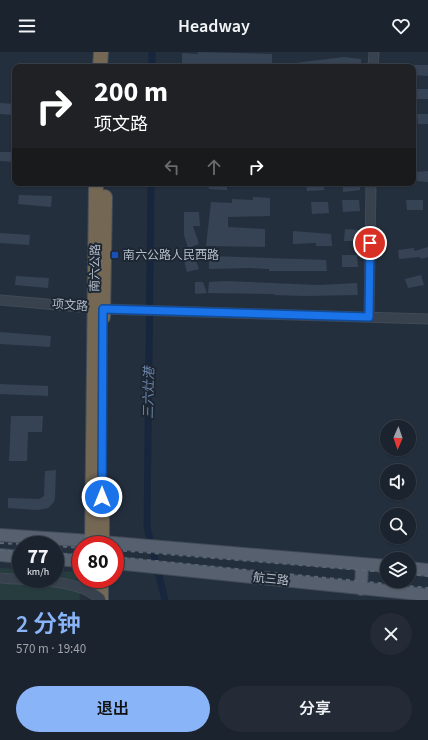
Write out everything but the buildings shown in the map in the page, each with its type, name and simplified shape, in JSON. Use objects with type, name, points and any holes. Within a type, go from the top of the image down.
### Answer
[{"type":"highway","points":[[100,64],[101,52]]},
{"type":"highway","points":[[110,52],[110,64]]},
{"type":"highway","name":"南六公路","points":[[96,186],[99,308],[97,536]]},
{"type":"highway","name":"南六公路","points":[[99,308],[106,186]]},
{"type":"highway","points":[[92,588],[92,600]]},
{"type":"highway","points":[[101,600],[102,588]]},
{"type":"main road","points":[[1,535],[72,541]]},
{"type":"main road","points":[[124,544],[380,565]]},
{"type":"main road","points":[[0,555],[12,556]]},
{"type":"main road","name":"航三路","points":[[124,564],[428,596]]},
{"type":"main road","points":[[361,589],[362,564]]},
{"type":"main road","points":[[416,569],[428,570]]},
{"type":"street","points":[[373,64],[374,52]]},
{"type":"street","points":[[369,317],[371,186]]},
{"type":"street","name":"项文路","points":[[0,300],[99,308],[166,311],[428,319]]},
{"type":"street","points":[[0,560],[12,561]]},
{"type":"street","points":[[0,578],[69,584],[84,588],[101,600]]},
{"type":"green space","points":[[0,568],[12,569],[12,588],[64,588],[64,571],[72,572],[72,588],[79,588],[80,600],[0,600]]},
{"type":"waterway","name":"三六灶港","points":[[152,52],[152,64]]},
{"type":"waterway","name":"三六灶港","points":[[151,186],[147,527],[165,600]]},
{"type":"railway","points":[[0,543],[12,544]]},
{"type":"railway","points":[[64,547],[72,547]]},
{"type":"railway","points":[[0,550],[12,551]]},
{"type":"railway","points":[[124,551],[380,571]]},
{"type":"railway","points":[[64,554],[72,555]]},
{"type":"railway","points":[[124,558],[428,588]]},
{"type":"railway","points":[[416,575],[428,576]]},
{"type":"place","name":"南六公路人民西路","points":[[115,255]]},
{"type":"route","points":[[102,497],[101,407],[103,309],[369,317],[370,243]]}]
